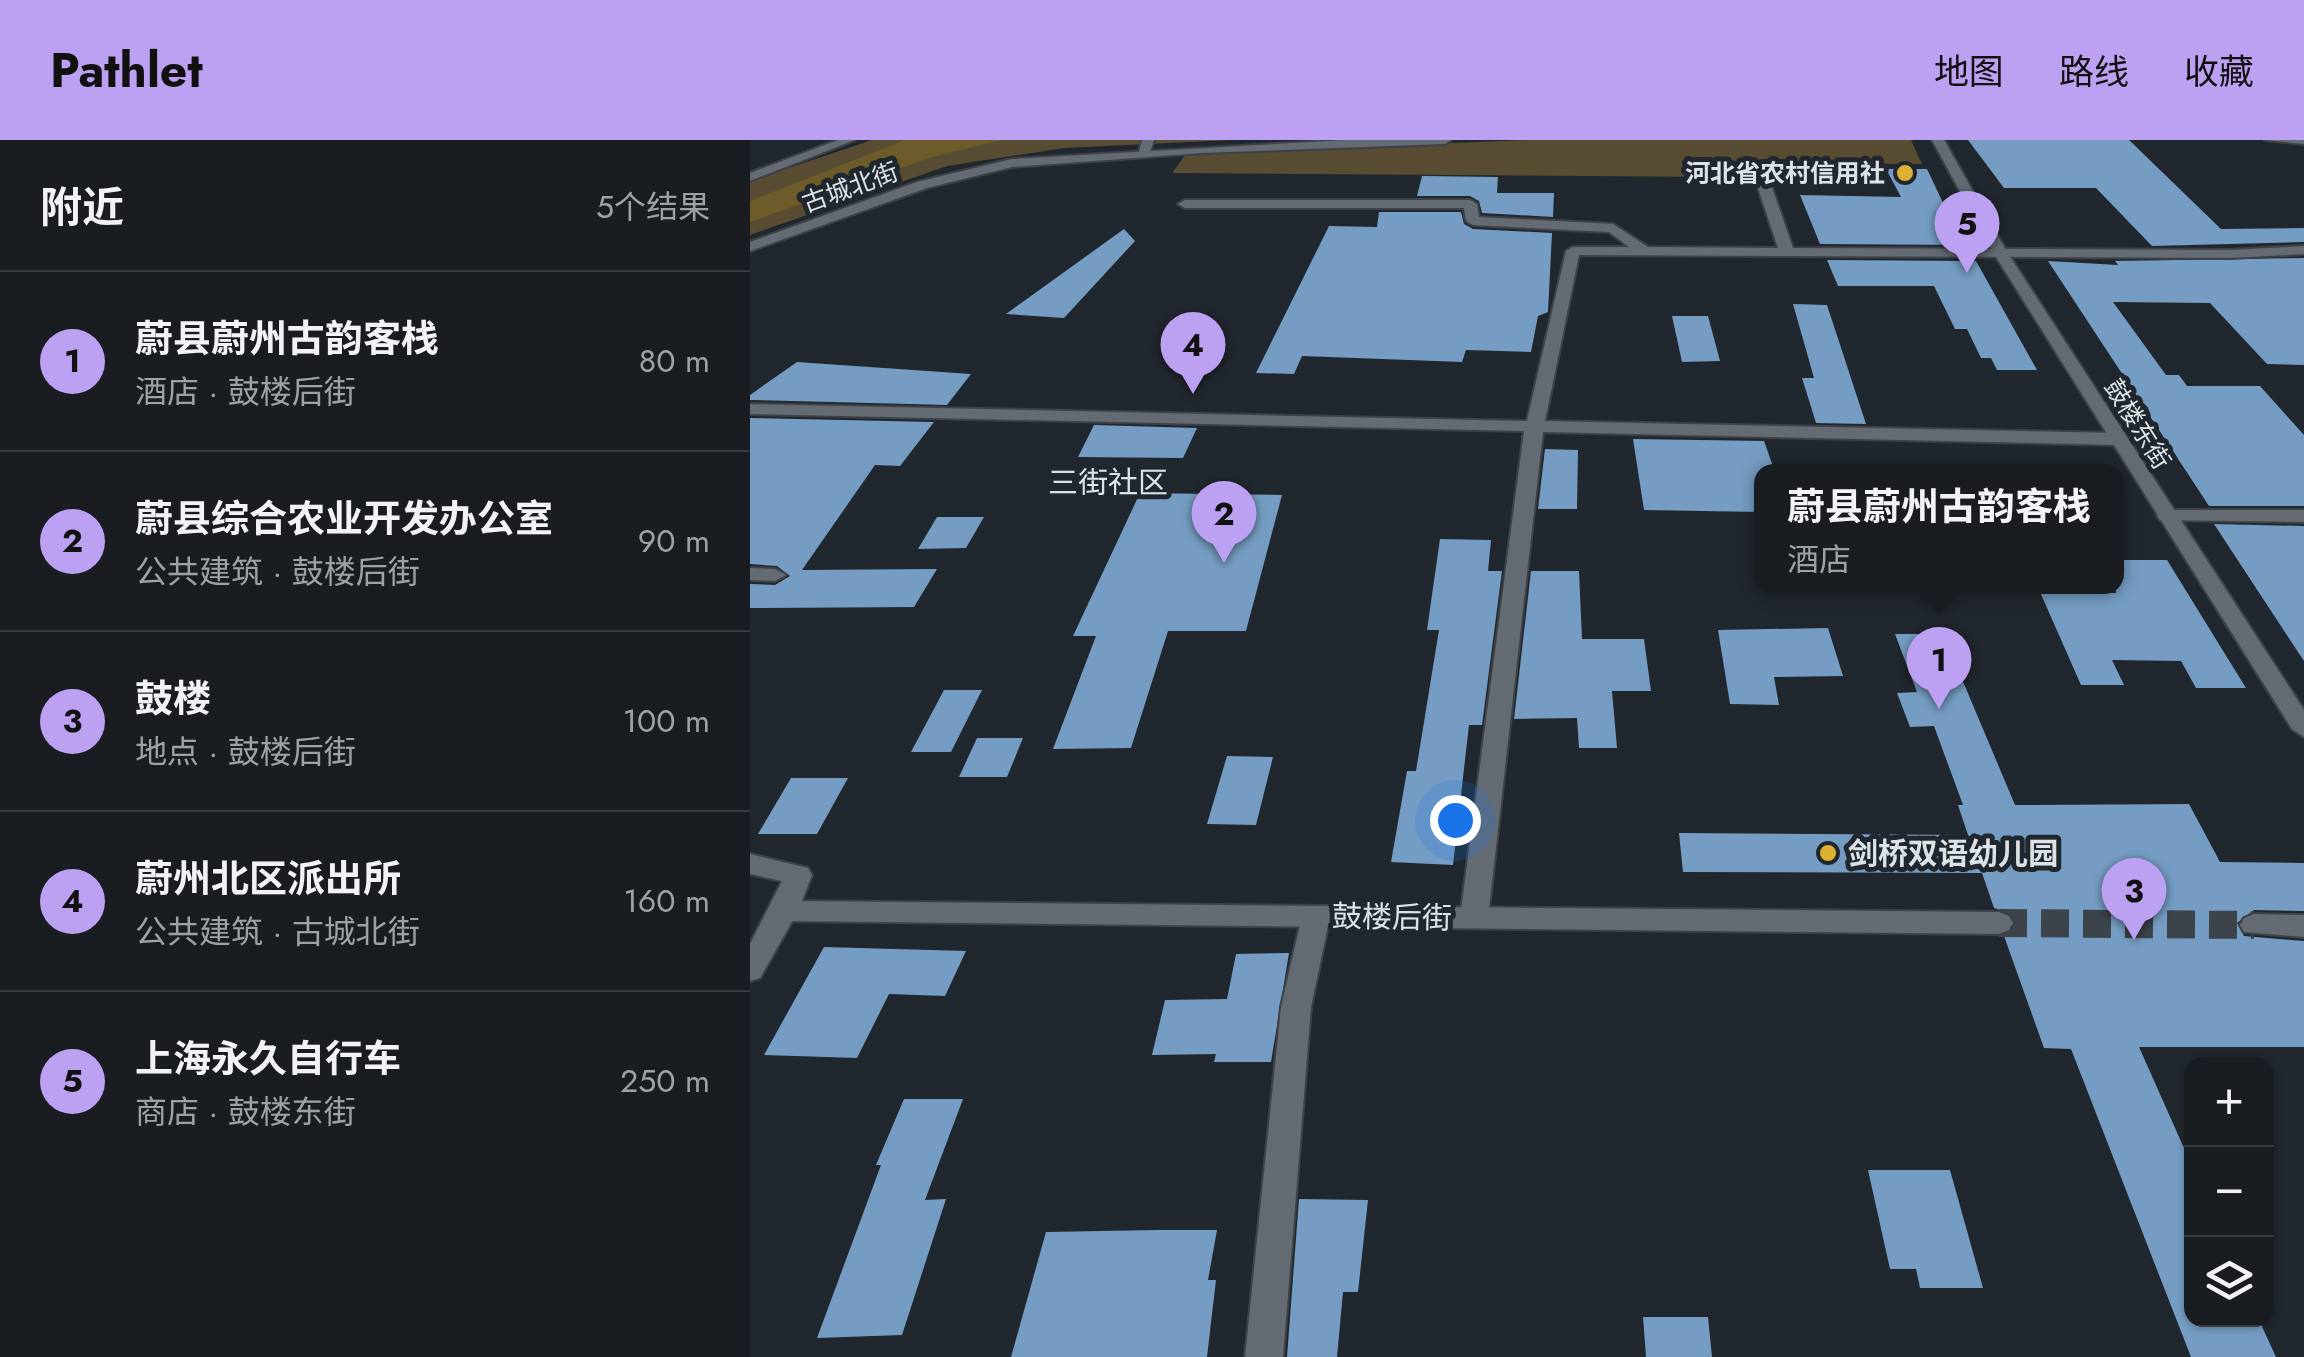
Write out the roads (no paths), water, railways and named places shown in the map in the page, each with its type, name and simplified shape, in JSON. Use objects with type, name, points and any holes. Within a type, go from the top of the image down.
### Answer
[{"type":"street","points":[[750,177],[848,140]]},
{"type":"street","name":"古城北街","points":[[750,247],[969,172],[1040,158],[1147,145],[1445,140]]},
{"type":"street","name":"鼓楼东街","points":[[1938,140],[2000,252],[2304,729]]},
{"type":"street","points":[[2271,140],[2304,140]]},
{"type":"street","points":[[1763,182],[1787,252]]},
{"type":"street","points":[[1185,204],[1470,204],[1472,221],[1613,228],[1644,251]]},
{"type":"street","points":[[1474,918],[1534,428],[1573,251],[2231,254],[2304,250]]},
{"type":"street","points":[[750,409],[2118,439]]},
{"type":"street","points":[[2167,516],[2304,516]]},
{"type":"street","points":[[750,574],[775,574]]},
{"type":"street","points":[[750,864],[798,875],[784,911],[750,970]]},
{"type":"street","name":"鼓楼后街","points":[[784,911],[2000,923]]},
{"type":"street","points":[[1264,1357],[1296,1007],[1316,916]]},
{"type":"street","points":[[2254,925],[2304,926]]},
{"type":"tunnel","points":[[1999,923],[2254,925]]},
{"type":"place","name":"河北省农村信用社","points":[[1905,173]]},
{"type":"place","name":"上海永久自行车","points":[[1967,273]]},
{"type":"place","name":"蔚州北区派出所","points":[[1193,394]]},
{"type":"place","name":"蔚县综合农业开发办公室","points":[[1224,563]]},
{"type":"place","name":"蔚县蔚州古韵客栈","points":[[1939,709]]},
{"type":"place","name":"剑桥双语幼儿园","points":[[1828,853]]},
{"type":"place","name":"鼓楼","points":[[2134,940]]},
{"type":"district","name":"三街社区","points":[[1108,482]]}]
